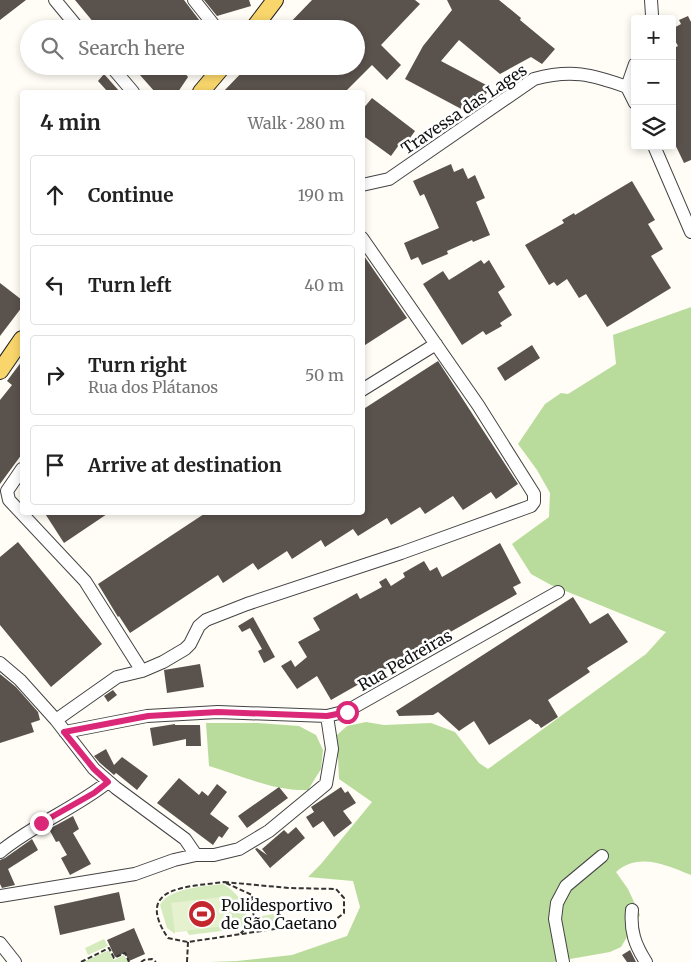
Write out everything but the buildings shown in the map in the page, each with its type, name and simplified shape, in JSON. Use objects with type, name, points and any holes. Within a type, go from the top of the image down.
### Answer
[{"type":"main road","points":[[260,20],[275,0]]},
{"type":"main road","points":[[203,90],[215,75]]},
{"type":"main road","points":[[0,371],[20,342]]},
{"type":"street","points":[[55,0],[72,20]]},
{"type":"street","points":[[194,0],[210,20]]},
{"type":"street","points":[[651,0],[652,15]]},
{"type":"street","name":"Travessa das Lages","points":[[365,184],[390,179],[534,79],[556,73],[594,75],[627,87]]},
{"type":"street","points":[[119,75],[131,90]]},
{"type":"street","points":[[631,76],[627,87],[631,95]]},
{"type":"street","points":[[656,150],[691,232]]},
{"type":"street","points":[[56,720],[117,677],[142,671],[163,662],[184,649],[190,644],[198,626],[206,620],[401,553],[531,506],[534,502],[534,494],[478,405],[365,242]]},
{"type":"street","points":[[365,388],[436,344]]},
{"type":"street","points":[[20,472],[7,492],[9,500],[20,512]]},
{"type":"street","points":[[23,515],[85,581],[142,671]]},
{"type":"street","name":"Rua Pedreiras","points":[[64,732],[148,716],[218,712],[327,716],[347,712],[558,592]]},
{"type":"street","points":[[0,663],[20,680],[56,720],[94,769],[108,782],[185,839],[196,854]]},
{"type":"street","points":[[0,896],[135,874],[196,854],[214,855],[239,849],[269,831],[326,784],[332,749],[327,716]]},
{"type":"street","points":[[0,852],[41,823],[94,793],[108,782]]},
{"type":"street","points":[[563,962],[555,919],[557,902],[566,886],[602,856]]},
{"type":"street","points":[[632,910],[631,926],[634,942],[646,962]]},
{"type":"street","points":[[0,943],[15,962]]},
{"type":"path","points":[[224,882],[252,895],[254,920],[240,934]]},
{"type":"path","points":[[224,882],[289,888],[336,889],[344,898],[344,913],[335,920],[240,934],[188,942],[168,938],[159,925],[156,909],[161,898],[176,889],[224,882]]},
{"type":"path","points":[[187,962],[188,942]]},
{"type":"path","points":[[82,962],[109,948],[114,958],[125,953],[128,962]]},
{"type":"path","points":[[140,962],[152,958],[156,962]]},
{"type":"green space","points":[[691,307],[691,875],[653,862],[634,863],[616,872],[628,889],[640,915],[621,947],[610,952],[553,962],[210,962],[292,955],[347,936],[360,907],[353,881],[308,877],[372,802],[339,779],[337,735],[347,726],[366,722],[384,725],[431,723],[455,732],[479,763],[488,769],[646,654],[666,632],[551,585],[531,574],[512,544],[549,517],[550,493],[537,470],[518,444],[545,404],[561,393],[568,394],[616,364],[613,335]]},
{"type":"green space","points":[[206,723],[258,723],[299,726],[316,735],[323,750],[321,769],[308,790],[295,790],[258,782],[209,766]]},
{"type":"green space","points":[[223,884],[235,893],[244,905],[246,918],[237,929],[189,935],[187,931],[175,932],[175,934],[167,928],[160,905],[164,899],[179,891]]},
{"type":"green space","name":"Polidesportivo de São Caetano","points":[[230,896],[233,925],[175,932],[171,903]]},
{"type":"green space","points":[[273,914],[277,917],[276,923],[265,925],[261,923],[262,916]]},
{"type":"green space","points":[[104,939],[108,946],[88,955],[85,948]]},
{"type":"green space","points":[[109,950],[114,960],[124,955],[128,962],[83,962]]},
{"type":"place","name":"Polidesportivo de São Caetano","points":[[202,914]]},
{"type":"route","points":[[41,823],[94,793],[108,782],[94,769],[64,732],[148,716],[218,712],[327,716],[347,712]]}]
